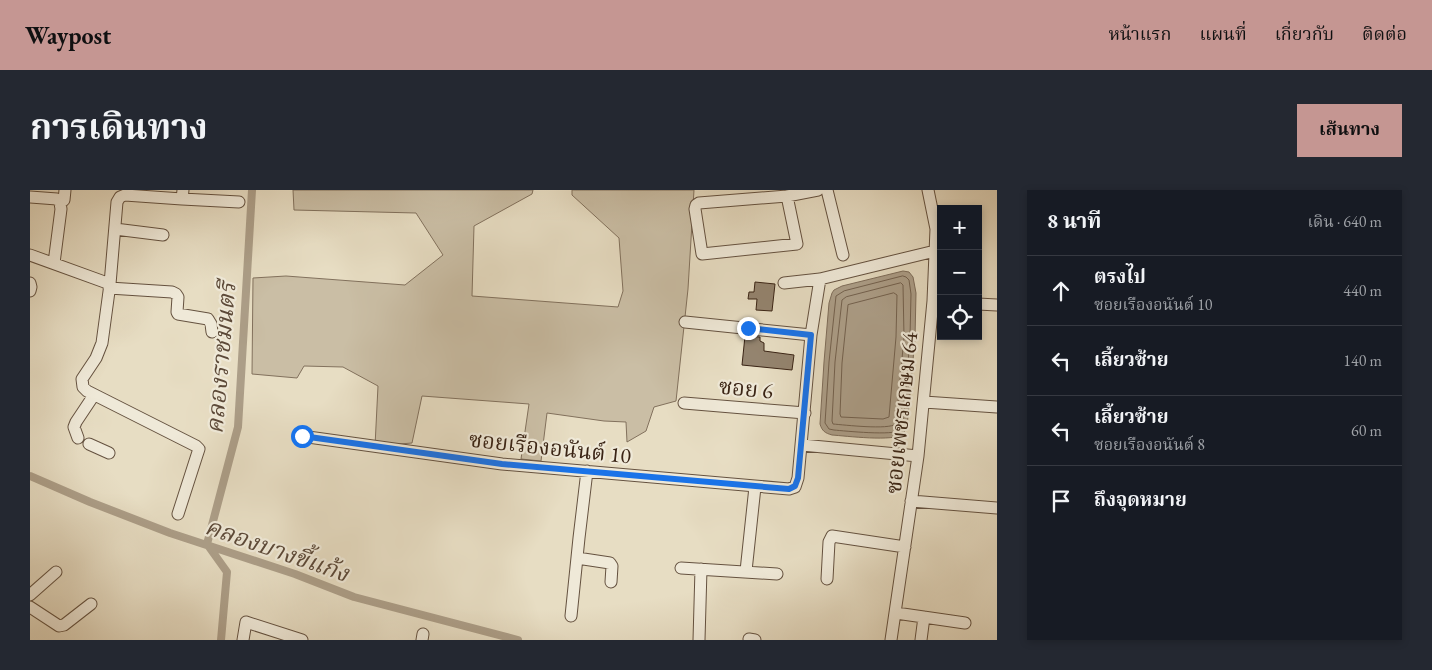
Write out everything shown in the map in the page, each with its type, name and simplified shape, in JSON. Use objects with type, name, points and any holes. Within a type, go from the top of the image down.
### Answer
[{"type":"street","points":[[60,203],[64,200],[65,190]]},
{"type":"street","points":[[787,196],[797,244],[702,254],[695,209],[699,203],[799,195],[818,190]]},
{"type":"street","points":[[827,190],[844,255]]},
{"type":"street","name":"ซอยเพชรเกษม 64","points":[[891,640],[918,456],[937,301],[935,220],[928,190]]},
{"type":"street","points":[[178,514],[198,455],[196,446],[87,391],[83,387],[82,379],[96,358],[102,343],[117,202],[120,197],[125,195],[183,194],[239,202]]},
{"type":"street","points":[[30,197],[58,199],[60,203],[61,209],[54,263]]},
{"type":"street","points":[[115,229],[163,235]]},
{"type":"street","points":[[784,282],[820,280],[935,251]]},
{"type":"street","points":[[30,255],[109,286],[172,292],[178,297],[178,314],[208,319],[212,332]]},
{"type":"street","points":[[820,280],[811,335],[802,445],[918,456]]},
{"type":"street","points":[[30,283],[30,291]]},
{"type":"street","points":[[982,304],[997,305]]},
{"type":"street","points":[[685,322],[811,335]]},
{"type":"street","points":[[78,438],[74,427],[94,394]]},
{"type":"street","points":[[924,402],[997,407]]},
{"type":"street","name":"ซอย 6","points":[[684,403],[805,413]]},
{"type":"street","name":"ซอยเรืองอนันต์ 10","points":[[302,436],[502,464],[789,489],[795,486],[798,478],[802,445]]},
{"type":"street","points":[[89,444],[108,453]]},
{"type":"street","points":[[571,616],[578,542],[588,471]]},
{"type":"street","points":[[746,571],[755,487]]},
{"type":"street","points":[[911,501],[997,508]]},
{"type":"street","points":[[827,579],[829,542],[832,536],[905,547]]},
{"type":"street","points":[[577,558],[610,563],[612,566],[611,582]]},
{"type":"street","points":[[681,568],[777,574]]},
{"type":"street","points":[[699,640],[701,569]]},
{"type":"street","points":[[30,595],[56,572]]},
{"type":"street","points":[[30,607],[59,626],[64,625],[90,604]]},
{"type":"street","points":[[896,613],[965,623]]},
{"type":"street","points":[[921,640],[924,617]]},
{"type":"street","points":[[244,640],[246,622],[302,640]]},
{"type":"shaded area","points":[[293,190],[533,190],[532,194],[474,226],[472,296],[618,307],[623,291],[619,238],[572,195],[572,190],[694,190],[688,289],[676,401],[654,407],[646,431],[627,442],[626,422],[547,413],[541,461],[521,459],[529,404],[422,396],[412,443],[375,446],[378,386],[343,367],[304,366],[297,378],[252,374],[253,278],[286,276],[405,285],[443,255],[416,213],[294,210]]},
{"type":"water","points":[[903,271],[909,272],[913,277],[916,293],[915,338],[907,427],[903,434],[890,438],[832,435],[827,433],[820,424],[829,303],[832,293],[842,286]]},
{"type":"building","points":[[755,282],[775,284],[772,311],[756,310],[757,299],[748,299],[749,292],[754,292]]},
{"type":"building","points":[[745,336],[760,337],[760,341],[764,343],[764,351],[794,355],[792,370],[742,365]]},
{"type":"waterway","name":"คลองราชมนตรี","points":[[221,640],[227,572],[207,544],[238,427],[252,190]]},
{"type":"waterway","name":"คลองบางขี้แก้ง","points":[[30,476],[170,533],[295,574],[354,597],[518,640]]},
{"type":"route","points":[[302,436],[502,464],[789,489],[795,486],[798,478],[811,335],[748,328]]}]
